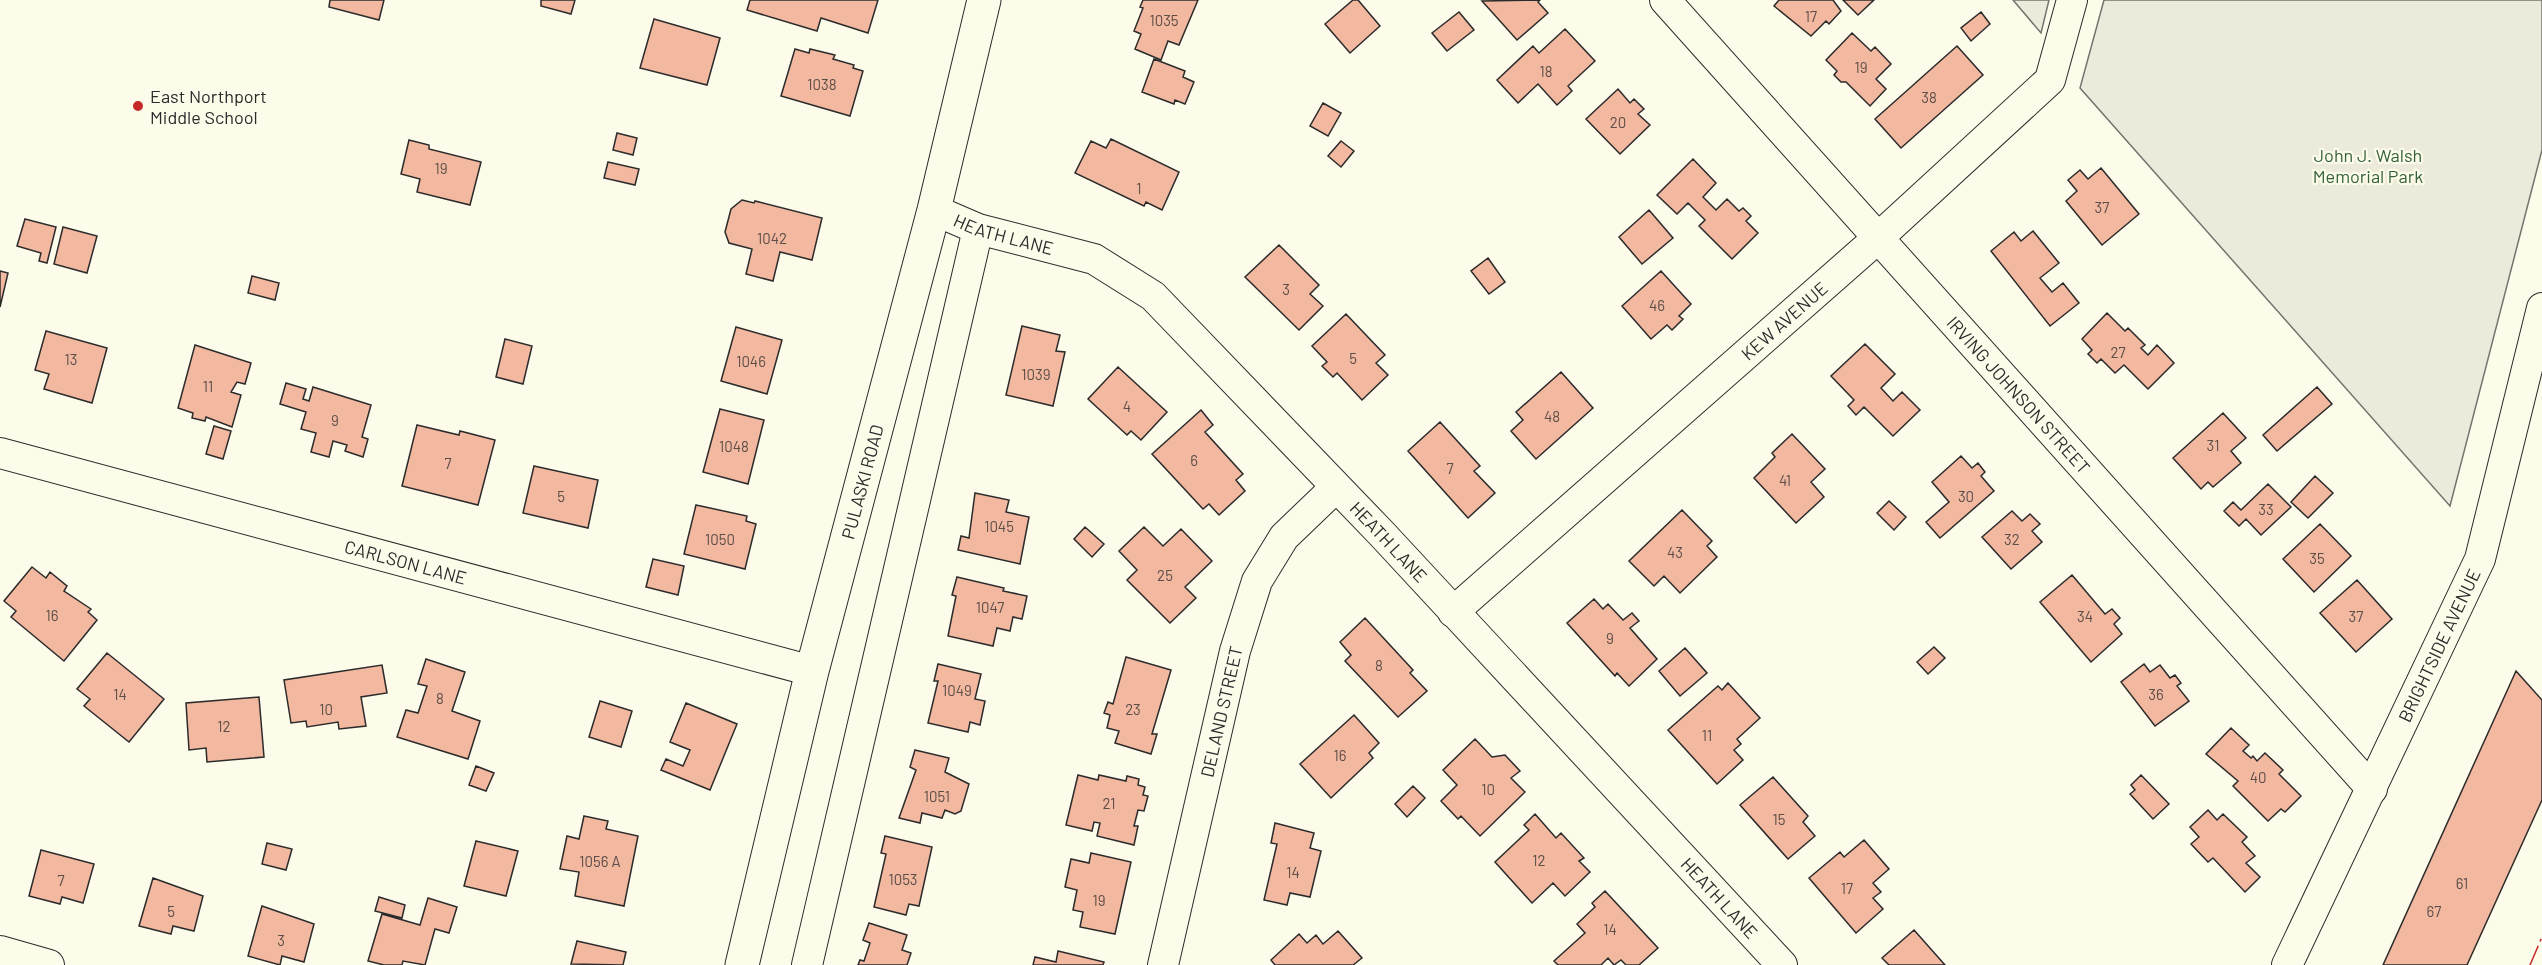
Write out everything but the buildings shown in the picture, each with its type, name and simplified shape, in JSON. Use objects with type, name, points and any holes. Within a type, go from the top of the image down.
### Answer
[{"type":"main road","name":"PULASKI ROAD","points":[[742,965],[812,671],[934,210],[984,0]]},
{"type":"street","name":"IRVING JOHNSON STREET","points":[[1665,0],[2372,789]]},
{"type":"street","name":"KEW AVENUE","points":[[1453,612],[1878,238],[2050,80],[2072,0]]},
{"type":"street","name":"HEATH LANE","points":[[934,210],[978,229],[1094,259],[1153,296],[1335,488],[1382,534],[1782,965]]},
{"type":"street","points":[[807,965],[978,229]]},
{"type":"street","name":"BRIGHTSIDE AVENUE","points":[[2287,965],[2480,559],[2542,308]]},
{"type":"street","name":"CARLSON LANE","points":[[0,453],[812,671]]},
{"type":"street","name":"DELAND STREET","points":[[1169,962],[1235,651],[1257,581],[1284,537],[1335,488]]},
{"type":"street","points":[[0,951],[49,965]]},
{"type":"green space","points":[[2013,0],[2049,0],[2041,33]]},
{"type":"green space","name":"John J. Walsh Memorial Park","points":[[2104,0],[2542,0],[2542,150],[2450,506],[2080,88]]},
{"type":"power","points":[[2530,965],[2542,937]]},
{"type":"place","name":"East Northport Middle School","points":[[138,106]]}]
